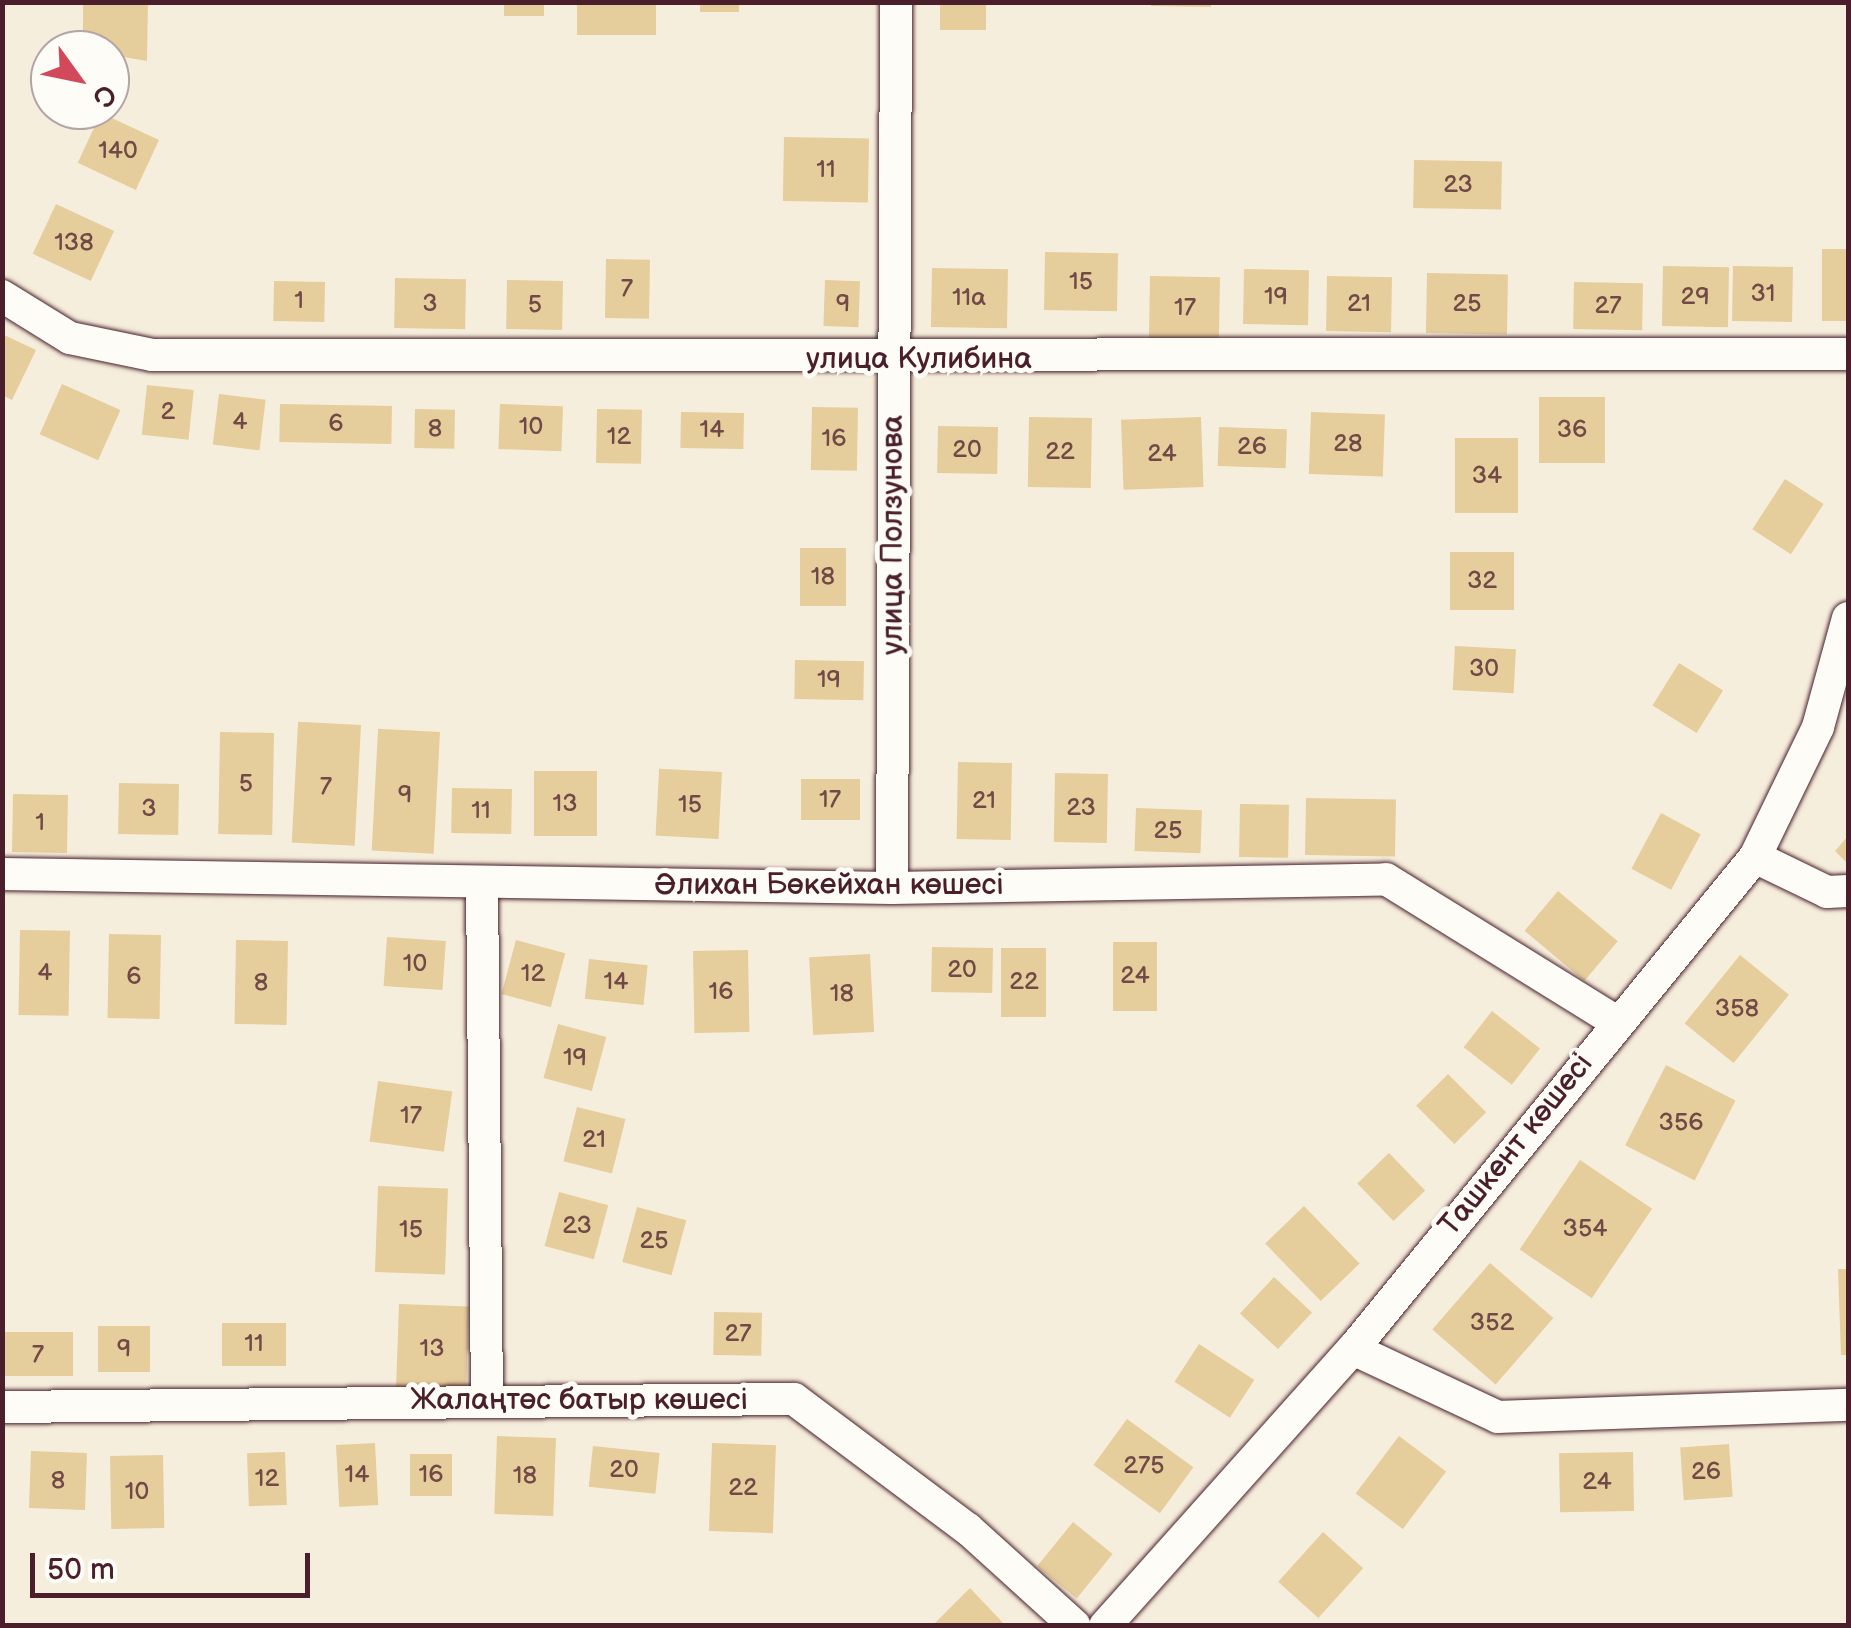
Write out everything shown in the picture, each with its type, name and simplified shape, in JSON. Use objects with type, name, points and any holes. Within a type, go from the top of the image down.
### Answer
[{"type":"street","name":"улица Ползунова","points":[[892,888],[896,2]]},
{"type":"street","name":"улица Кулибина","points":[[2,296],[70,338],[152,355],[894,360],[1848,354]]},
{"type":"street","name":"Ташкент көшесі","points":[[1105,1626],[1353,1349],[1615,1022],[1754,857],[1818,726],[1848,618]]},
{"type":"street","points":[[1754,857],[1827,892],[1848,891]]},
{"type":"street","name":"Әлихан Бөкейхан көшесі","points":[[2,874],[892,888],[1386,879],[1615,1022]]},
{"type":"street","points":[[482,882],[487,1400]]},
{"type":"street","points":[[1353,1349],[1498,1417],[1848,1405]]},
{"type":"street","name":"Жалаңтөс батыр көшесі","points":[[2,1407],[794,1400],[968,1529],[1075,1626]]},
{"type":"building","points":[[83,2],[148,2],[147,61],[130,58],[130,30],[83,30]]},
{"type":"building","points":[[504,2],[544,2],[544,16],[504,16]]},
{"type":"building","points":[[577,2],[656,2],[656,35],[577,35]]},
{"type":"building","points":[[700,2],[739,2],[739,12],[700,12]]},
{"type":"building","points":[[940,2],[986,2],[986,30],[940,30]]},
{"type":"building","points":[[1151,2],[1211,2],[1211,7],[1151,6]]},
{"type":"building","points":[[130,127],[159,140],[136,190],[78,163],[93,130],[130,130]]},
{"type":"building","points":[[784,137],[869,138],[868,202],[783,201]]},
{"type":"building","points":[[1414,160],[1502,162],[1501,210],[1413,208]]},
{"type":"building","points":[[56,204],[114,231],[91,281],[33,254]]},
{"type":"building","points":[[1822,249],[1848,249],[1848,321],[1822,321]]},
{"type":"building","points":[[1045,252],[1118,253],[1117,311],[1044,310]]},
{"type":"building","points":[[606,259],[650,260],[649,319],[605,318]]},
{"type":"building","points":[[1663,266],[1729,267],[1728,327],[1662,326]]},
{"type":"building","points":[[1733,266],[1793,267],[1792,322],[1732,321]]},
{"type":"building","points":[[932,268],[1008,269],[1007,328],[931,327]]},
{"type":"building","points":[[1244,269],[1309,270],[1308,325],[1243,324]]},
{"type":"building","points":[[1427,273],[1508,274],[1507,334],[1426,333]]},
{"type":"building","points":[[1150,276],[1220,277],[1219,340],[1149,339]]},
{"type":"building","points":[[1327,276],[1392,277],[1391,332],[1326,331]]},
{"type":"building","points":[[395,278],[466,279],[465,329],[394,328]]},
{"type":"building","points":[[507,280],[563,281],[562,330],[506,329]]},
{"type":"building","points":[[825,280],[860,281],[858,327],[823,326]]},
{"type":"building","points":[[274,281],[325,282],[324,322],[273,321]]},
{"type":"building","points":[[1574,282],[1643,283],[1642,330],[1573,329]]},
{"type":"building","points":[[2,334],[36,350],[12,400],[2,395]]},
{"type":"building","points":[[62,384],[120,410],[98,460],[40,434]]},
{"type":"building","points":[[147,385],[194,390],[189,440],[142,435]]},
{"type":"building","points":[[219,394],[266,400],[259,450],[213,445]]},
{"type":"building","points":[[1539,397],[1605,397],[1605,463],[1539,463]]},
{"type":"building","points":[[280,404],[392,406],[391,444],[279,442]]},
{"type":"building","points":[[500,404],[563,406],[561,451],[498,449]]},
{"type":"building","points":[[812,407],[858,408],[857,471],[811,470]]},
{"type":"building","points":[[415,409],[455,410],[454,449],[414,448]]},
{"type":"building","points":[[597,409],[642,410],[641,464],[596,463]]},
{"type":"building","points":[[681,412],[744,413],[743,449],[680,448]]},
{"type":"building","points":[[1311,412],[1385,415],[1383,477],[1309,474]]},
{"type":"building","points":[[1029,417],[1092,418],[1091,488],[1028,487]]},
{"type":"building","points":[[1201,417],[1203,487],[1123,490],[1121,420]]},
{"type":"building","points":[[938,426],[998,427],[997,474],[937,473]]},
{"type":"building","points":[[1219,427],[1287,429],[1286,468],[1218,466]]},
{"type":"building","points":[[1455,438],[1518,438],[1518,513],[1455,513]]},
{"type":"building","points":[[1785,479],[1824,504],[1791,554],[1752,529]]},
{"type":"building","points":[[800,548],[846,548],[846,606],[800,606]]},
{"type":"building","points":[[1450,552],[1514,552],[1514,610],[1450,610]]},
{"type":"building","points":[[1455,646],[1516,649],[1514,693],[1453,690]]},
{"type":"building","points":[[795,660],[864,661],[863,700],[794,699]]},
{"type":"building","points":[[1679,663],[1723,691],[1697,733],[1653,705]]},
{"type":"building","points":[[298,722],[361,725],[355,846],[292,843]]},
{"type":"building","points":[[378,729],[440,732],[434,854],[372,851]]},
{"type":"building","points":[[220,732],[274,733],[272,835],[218,834]]},
{"type":"building","points":[[958,762],[1012,763],[1011,840],[957,839]]},
{"type":"building","points":[[659,769],[722,772],[718,839],[656,836]]},
{"type":"building","points":[[534,771],[597,771],[597,836],[534,836]]},
{"type":"building","points":[[1055,773],[1108,774],[1107,843],[1054,842]]},
{"type":"building","points":[[801,779],[860,779],[860,820],[801,820]]},
{"type":"building","points":[[119,783],[179,784],[178,835],[118,834]]},
{"type":"building","points":[[452,788],[512,789],[511,834],[451,833]]},
{"type":"building","points":[[13,794],[68,795],[67,853],[12,852]]},
{"type":"building","points":[[1306,798],[1396,800],[1395,857],[1305,855]]},
{"type":"building","points":[[1240,804],[1289,805],[1288,858],[1239,857]]},
{"type":"building","points":[[1136,808],[1202,810],[1200,853],[1134,851]]},
{"type":"building","points":[[1661,813],[1701,834],[1671,890],[1631,869]]},
{"type":"building","points":[[1848,836],[1848,864],[1835,851]]},
{"type":"building","points":[[1558,891],[1618,941],[1584,981],[1525,931]]},
{"type":"building","points":[[20,930],[70,931],[69,1016],[19,1015]]},
{"type":"building","points":[[109,934],[161,935],[160,1019],[108,1018]]},
{"type":"building","points":[[387,937],[446,941],[442,990],[384,986]]},
{"type":"building","points":[[236,940],[288,941],[287,1025],[235,1024]]},
{"type":"building","points":[[516,940],[565,953],[551,1007],[502,994]]},
{"type":"building","points":[[1113,942],[1157,942],[1157,1011],[1113,1011]]},
{"type":"building","points":[[932,947],[993,948],[992,993],[931,992]]},
{"type":"building","points":[[1001,948],[1046,948],[1046,1017],[1001,1017]]},
{"type":"building","points":[[748,950],[749,1032],[694,1033],[693,951]]},
{"type":"building","points":[[870,954],[874,1032],[813,1035],[809,957]]},
{"type":"building","points":[[1740,955],[1789,995],[1734,1063],[1685,1023]]},
{"type":"building","points":[[589,959],[648,965],[643,1005],[585,999]]},
{"type":"building","points":[[1492,1011],[1540,1049],[1512,1085],[1464,1047]]},
{"type":"building","points":[[558,1024],[606,1037],[592,1091],[544,1078]]},
{"type":"building","points":[[1666,1065],[1735,1100],[1695,1181],[1625,1145]]},
{"type":"building","points":[[1448,1074],[1486,1112],[1454,1144],[1416,1106]]},
{"type":"building","points":[[378,1081],[452,1091],[444,1152],[370,1141]]},
{"type":"building","points":[[577,1107],[626,1119],[612,1173],[563,1161]]},
{"type":"building","points":[[1389,1153],[1425,1190],[1393,1221],[1357,1184]]},
{"type":"building","points":[[1580,1160],[1652,1209],[1592,1298],[1520,1250]]},
{"type":"building","points":[[378,1186],[448,1188],[445,1274],[375,1272]]},
{"type":"building","points":[[559,1192],[608,1205],[594,1259],[545,1246]]},
{"type":"building","points":[[1304,1206],[1360,1264],[1321,1301],[1265,1244]]},
{"type":"building","points":[[637,1207],[686,1220],[672,1275],[622,1262]]},
{"type":"building","points":[[1490,1263],[1553,1318],[1496,1385],[1432,1329]]},
{"type":"building","points":[[1838,1269],[1848,1269],[1848,1355],[1841,1355]]},
{"type":"building","points":[[1274,1277],[1312,1312],[1278,1349],[1240,1314]]},
{"type":"building","points":[[399,1304],[469,1306],[466,1392],[396,1390]]},
{"type":"building","points":[[714,1312],[762,1313],[761,1356],[713,1355]]},
{"type":"building","points":[[222,1323],[286,1323],[286,1366],[222,1366]]},
{"type":"building","points":[[98,1326],[150,1326],[150,1372],[98,1372]]},
{"type":"building","points":[[2,1332],[73,1332],[73,1376],[2,1376]]},
{"type":"building","points":[[1199,1344],[1254,1380],[1230,1418],[1174,1382]]},
{"type":"building","points":[[1127,1419],[1193,1467],[1160,1513],[1093,1465]]},
{"type":"building","points":[[497,1436],[556,1438],[553,1516],[494,1514]]},
{"type":"building","points":[[1399,1436],[1446,1472],[1403,1529],[1356,1494]]},
{"type":"building","points":[[375,1443],[378,1505],[339,1507],[336,1445]]},
{"type":"building","points":[[712,1443],[776,1445],[773,1533],[709,1531]]},
{"type":"building","points":[[1729,1444],[1733,1497],[1684,1500],[1680,1447]]},
{"type":"building","points":[[593,1446],[660,1453],[655,1494],[589,1487]]},
{"type":"building","points":[[31,1451],[87,1453],[85,1510],[29,1508]]},
{"type":"building","points":[[285,1452],[287,1505],[249,1506],[247,1453]]},
{"type":"building","points":[[1633,1452],[1634,1511],[1560,1512],[1559,1453]]},
{"type":"building","points":[[410,1454],[452,1454],[452,1496],[410,1496]]},
{"type":"building","points":[[163,1455],[164,1528],[111,1529],[110,1456]]},
{"type":"building","points":[[1073,1522],[1113,1554],[1077,1598],[1037,1566]]},
{"type":"building","points":[[1323,1532],[1363,1568],[1318,1618],[1278,1582]]},
{"type":"building","points":[[970,1588],[1006,1626],[932,1626]]}]
